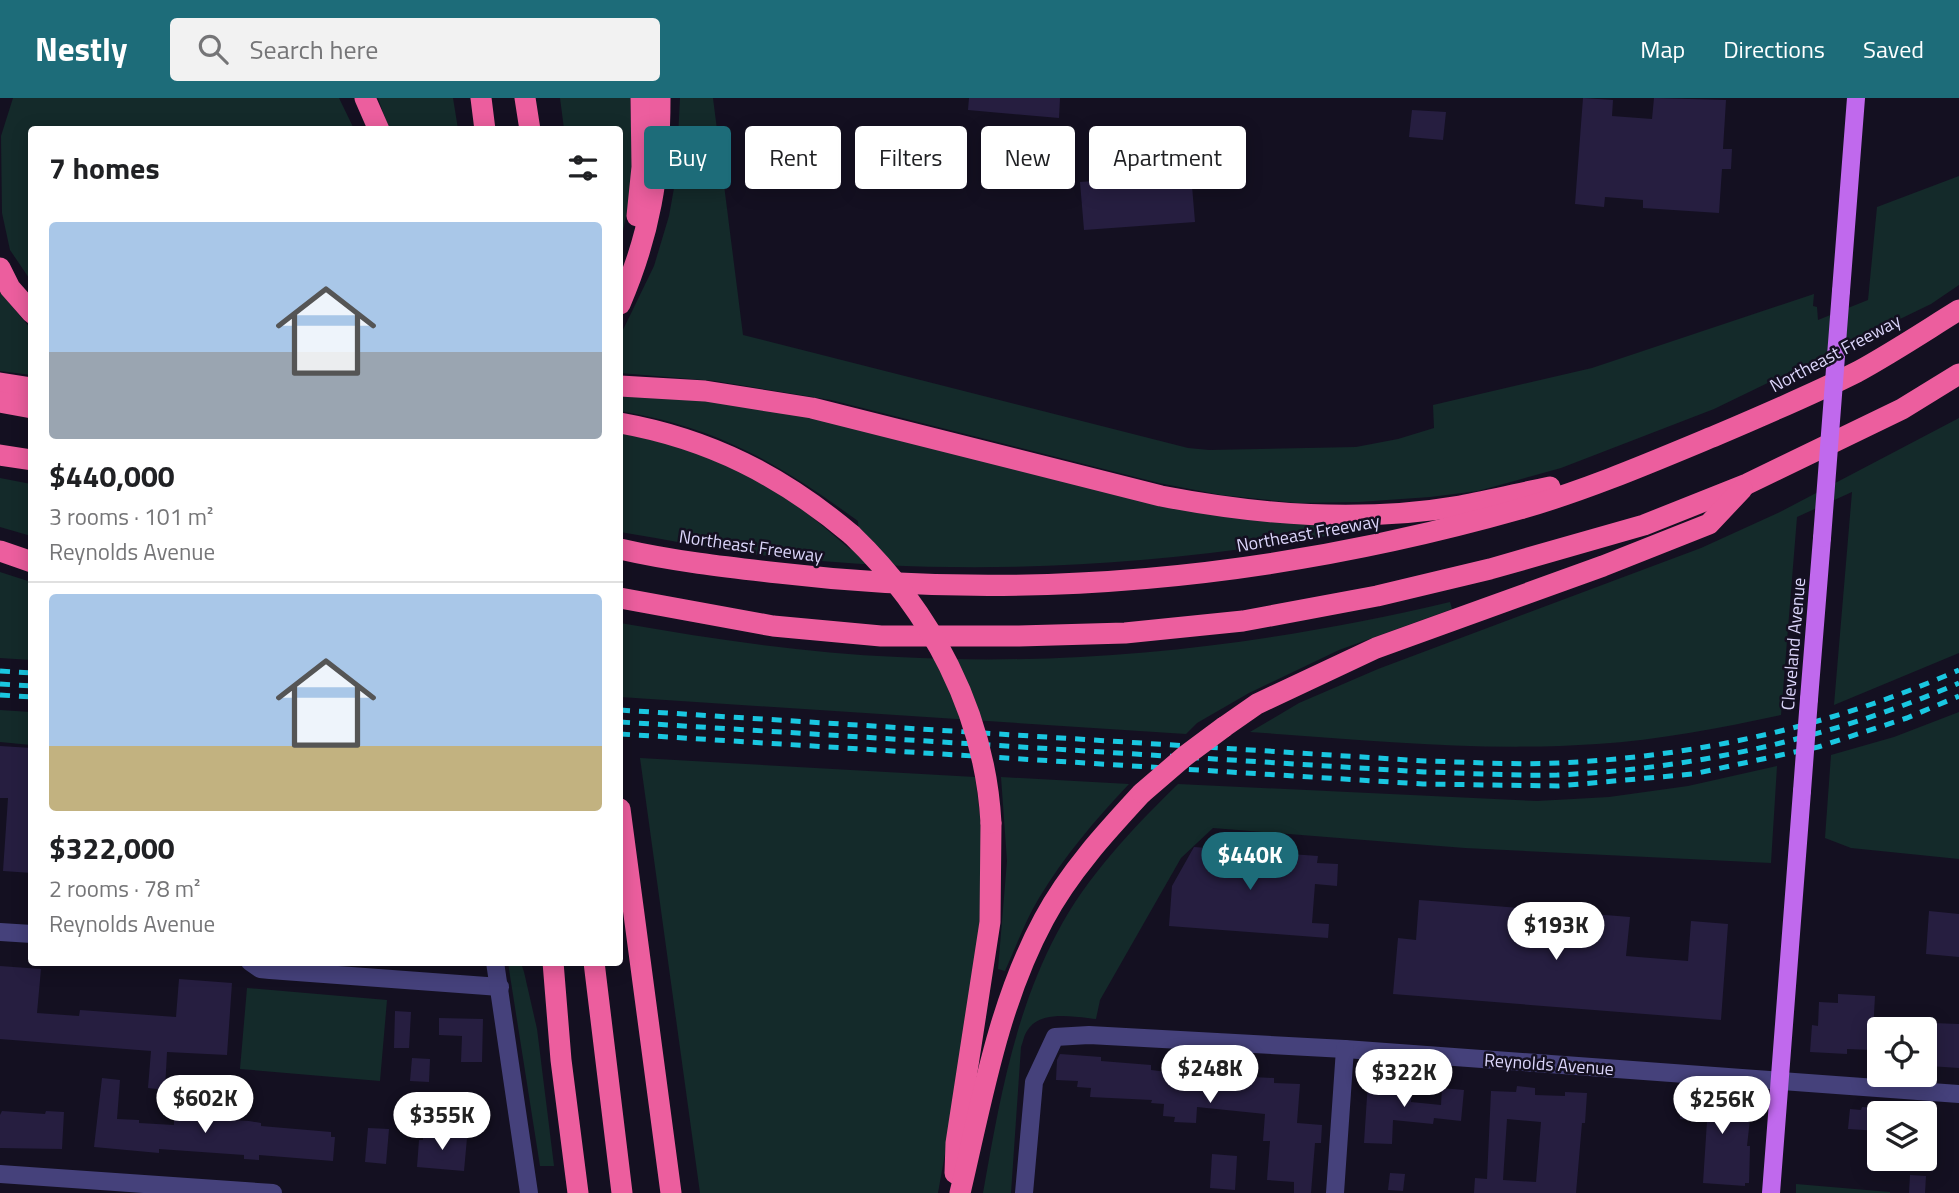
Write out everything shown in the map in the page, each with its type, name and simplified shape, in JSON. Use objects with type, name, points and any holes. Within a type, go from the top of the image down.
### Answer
[{"type":"highway","points":[[365,98],[377,126]]},
{"type":"highway","points":[[481,98],[484,126]]},
{"type":"highway","points":[[526,98],[530,126]]},
{"type":"highway","points":[[623,269],[638,213],[642,167],[641,98]]},
{"type":"highway","points":[[623,297],[648,228],[657,177],[660,98]]},
{"type":"highway","points":[[0,268],[10,288],[28,308]]},
{"type":"highway","name":"Northeast Freeway","points":[[623,550],[719,566],[838,580],[944,586],[1059,586],[1173,578],[1298,561],[1416,536],[1522,508],[1634,470],[1796,402],[1860,370],[1959,310]]},
{"type":"highway","points":[[623,599],[773,626],[881,636],[1112,633],[1243,621],[1377,596],[1490,569],[1644,525],[1747,484],[1902,409],[1959,374]]},
{"type":"highway","points":[[0,383],[28,387]]},
{"type":"highway","points":[[623,386],[705,391],[812,408],[1161,496],[1274,513],[1335,516],[1394,514],[1459,506],[1634,470]]},
{"type":"highway","points":[[0,402],[28,407]]},
{"type":"highway","points":[[623,425],[684,438],[729,454],[773,477],[816,505],[880,562],[910,600],[954,674],[985,765],[991,823],[990,922],[956,1143],[955,1193]]},
{"type":"highway","points":[[0,455],[28,459]]},
{"type":"highway","points":[[960,1193],[1003,1012],[1019,971],[1044,918],[1074,871],[1142,793],[1185,755],[1257,704],[1376,648],[1604,566],[1709,524],[1747,484]]},
{"type":"highway","points":[[0,539],[28,546]]},
{"type":"highway","points":[[0,551],[28,561]]},
{"type":"highway","points":[[623,832],[671,1193]]},
{"type":"highway","points":[[539,966],[561,1060]]},
{"type":"highway","points":[[553,966],[561,1060],[578,1193]]},
{"type":"highway","points":[[594,966],[622,1193]]},
{"type":"main road","name":"Cleveland Avenue","points":[[1771,1193],[1856,98]]},
{"type":"street","points":[[0,932],[28,934]]},
{"type":"street","points":[[256,966],[270,970],[500,987]]},
{"type":"street","points":[[496,966],[529,1193]]},
{"type":"street","name":"Reynolds Avenue","points":[[1024,1193],[1034,1082],[1055,1037],[1089,1035],[1345,1049],[1959,1094]]},
{"type":"street","points":[[1335,1193],[1345,1049]]},
{"type":"street","points":[[0,1174],[181,1189],[273,1193]]},
{"type":"green space","points":[[13,98],[339,98],[353,126],[28,126],[28,277],[10,250],[2,213],[1,136]]},
{"type":"green space","points":[[378,98],[453,98],[458,126],[388,126]]},
{"type":"green space","points":[[560,98],[630,98],[633,180],[623,232],[623,126],[564,126]]},
{"type":"green space","points":[[680,98],[713,98],[717,126],[679,126]]},
{"type":"green space","points":[[1959,176],[1959,285],[1931,304],[1714,409],[1561,468],[1478,491],[1359,502],[1297,503],[1221,495],[1159,483],[831,400],[715,381],[623,373],[623,330],[654,266],[674,189],[725,189],[743,335],[1188,448],[1209,450],[1356,447],[1398,439],[1434,428],[1433,405],[1592,368],[1814,294],[1813,306],[1817,307],[1818,320],[1868,300],[1877,207]]},
{"type":"green space","points":[[0,292],[28,325],[28,375],[0,371]]},
{"type":"green space","points":[[623,395],[659,395],[762,407],[1354,524],[1355,531],[1214,553],[1072,565],[931,567],[859,564],[724,550],[623,533],[623,434],[664,443],[748,475],[811,516],[850,549],[859,536],[858,521],[774,465],[718,438],[655,418],[623,412]]},
{"type":"green space","points":[[1959,418],[1959,653],[1834,705],[1852,492],[1797,517],[1781,715],[1666,736],[1554,746],[1423,744],[1250,732],[1299,703],[1378,669],[1701,548],[1780,512]]},
{"type":"green space","points":[[0,478],[28,483],[28,535],[0,527]]},
{"type":"green space","points":[[0,572],[28,581],[28,660],[0,658]]},
{"type":"green space","points":[[1450,602],[1452,609],[1339,650],[1249,693],[1197,723],[1186,734],[623,697],[623,623],[793,649],[898,657],[1037,659],[1245,641]]},
{"type":"green space","points":[[0,710],[28,712],[28,745],[0,742]]},
{"type":"green space","points":[[1959,712],[1959,859],[1851,848],[1825,838],[1831,755],[1894,737]]},
{"type":"green space","points":[[640,758],[975,777],[983,852],[979,946],[968,1028],[938,1193],[700,1193]]},
{"type":"green space","points":[[1777,766],[1771,863],[1465,848],[1213,828],[1181,858],[1100,1000],[1096,1019],[1049,1017],[1033,1024],[1026,1033],[1021,1047],[1011,1193],[983,1193],[1010,1060],[1042,964],[1069,912],[1097,872],[1128,835],[1178,784],[1537,801],[1609,797],[1688,786]]},
{"type":"green space","points":[[1001,777],[1129,784],[1081,838],[1049,882],[1029,916],[1005,971],[998,969],[1007,861]]},
{"type":"green space","points":[[508,966],[522,966],[537,1029],[554,1166],[540,1166]]},
{"type":"green space","points":[[247,988],[387,1000],[380,1081],[240,1069]]},
{"type":"green space","points":[[1796,1184],[1890,1192],[1890,1193],[1796,1193]]},
{"type":"building","points":[[969,98],[1060,98],[1059,118],[968,110]]},
{"type":"building","points":[[1583,98],[1613,100],[1612,116],[1652,119],[1654,98],[1726,100],[1723,149],[1732,149],[1731,169],[1722,169],[1719,213],[1643,208],[1643,200],[1605,197],[1604,207],[1575,204]]},
{"type":"building","points":[[1412,110],[1446,112],[1443,140],[1409,137]]},
{"type":"building","points":[[1089,181],[1089,189],[1192,189],[1195,222],[1084,230],[1080,182]]},
{"type":"building","points":[[0,746],[28,748],[28,873],[3,871],[8,798],[0,798]]},
{"type":"building","points":[[1194,847],[1318,856],[1317,863],[1338,864],[1337,886],[1315,884],[1312,923],[1329,924],[1328,938],[1169,926],[1172,886]]},
{"type":"building","points":[[1419,900],[1630,917],[1626,956],[1688,961],[1691,921],[1728,924],[1721,1020],[1393,994],[1398,938],[1416,940]]},
{"type":"building","points":[[1929,911],[1959,914],[1959,957],[1926,954]]},
{"type":"building","points":[[0,966],[41,969],[37,1013],[79,1016],[80,1010],[176,1017],[179,979],[232,983],[227,1055],[167,1052],[165,1090],[148,1088],[151,1051],[0,1039]]},
{"type":"building","points":[[1838,994],[1875,996],[1874,1017],[1867,1017],[1867,1050],[1847,1049],[1847,1054],[1810,1052],[1812,1025],[1818,1026],[1819,1002],[1838,1003]]},
{"type":"building","points":[[395,1011],[411,1012],[409,1048],[394,1048]]},
{"type":"building","points":[[439,1018],[483,1019],[482,1062],[461,1062],[462,1036],[439,1035]]},
{"type":"building","points":[[1937,1023],[1959,1024],[1959,1068],[1937,1067]]},
{"type":"building","points":[[1060,1054],[1151,1065],[1151,1070],[1175,1073],[1274,1078],[1274,1083],[1300,1084],[1297,1123],[1322,1125],[1321,1143],[1315,1143],[1311,1193],[1294,1193],[1294,1182],[1267,1180],[1270,1141],[1263,1141],[1265,1114],[1197,1107],[1196,1123],[1174,1122],[1175,1117],[1163,1116],[1164,1104],[1151,1103],[1152,1100],[1090,1097],[1091,1088],[1077,1087],[1078,1081],[1056,1080]]},
{"type":"building","points":[[412,1058],[430,1059],[429,1082],[410,1081]]},
{"type":"building","points":[[102,1078],[120,1080],[117,1119],[174,1125],[174,1117],[200,1118],[249,1121],[261,1123],[261,1126],[331,1132],[331,1137],[335,1137],[333,1161],[259,1155],[259,1160],[244,1159],[244,1155],[159,1149],[159,1153],[94,1147]]},
{"type":"building","points":[[1368,1081],[1413,1084],[1411,1102],[1441,1105],[1442,1088],[1464,1090],[1461,1121],[1434,1118],[1433,1124],[1393,1120],[1392,1144],[1364,1143]]},
{"type":"building","points":[[1517,1086],[1535,1088],[1535,1095],[1565,1096],[1565,1092],[1587,1093],[1576,1193],[1474,1193],[1475,1178],[1487,1179],[1491,1091],[1516,1092]],"holes":[[[1507,1119],[1541,1122],[1536,1182],[1503,1180]]]},
{"type":"building","points":[[1682,1093],[1748,1097],[1752,1101],[1747,1146],[1750,1146],[1749,1183],[1745,1183],[1745,1186],[1703,1183],[1707,1121],[1680,1119]]},
{"type":"building","points":[[1862,1107],[1867,1107],[1867,1130],[1848,1129],[1850,1109],[1861,1110]]},
{"type":"building","points":[[2,1111],[45,1114],[46,1111],[64,1112],[62,1149],[0,1148]]},
{"type":"building","points":[[368,1128],[389,1129],[386,1164],[365,1162]]},
{"type":"building","points":[[423,1132],[441,1134],[441,1137],[467,1138],[464,1171],[417,1167],[419,1140],[423,1140]]},
{"type":"building","points":[[1212,1154],[1237,1156],[1235,1190],[1210,1188]]},
{"type":"building","points":[[1390,1173],[1405,1174],[1403,1191],[1388,1190]]},
{"type":"building","points":[[1910,1175],[1926,1176],[1925,1193],[1909,1193]]},
{"type":"railway","points":[[623,710],[1425,761],[1541,764],[1661,754],[1763,735],[1862,707],[1959,670]]},
{"type":"railway","points":[[0,671],[28,673]]},
{"type":"railway","points":[[623,722],[1424,772],[1557,775],[1660,766],[1762,747],[1862,720],[1959,683]]},
{"type":"railway","points":[[0,684],[28,686]]},
{"type":"railway","points":[[0,695],[28,697]]},
{"type":"railway","points":[[623,734],[1423,784],[1558,786],[1693,774],[1818,747],[1907,718],[1959,696]]}]
